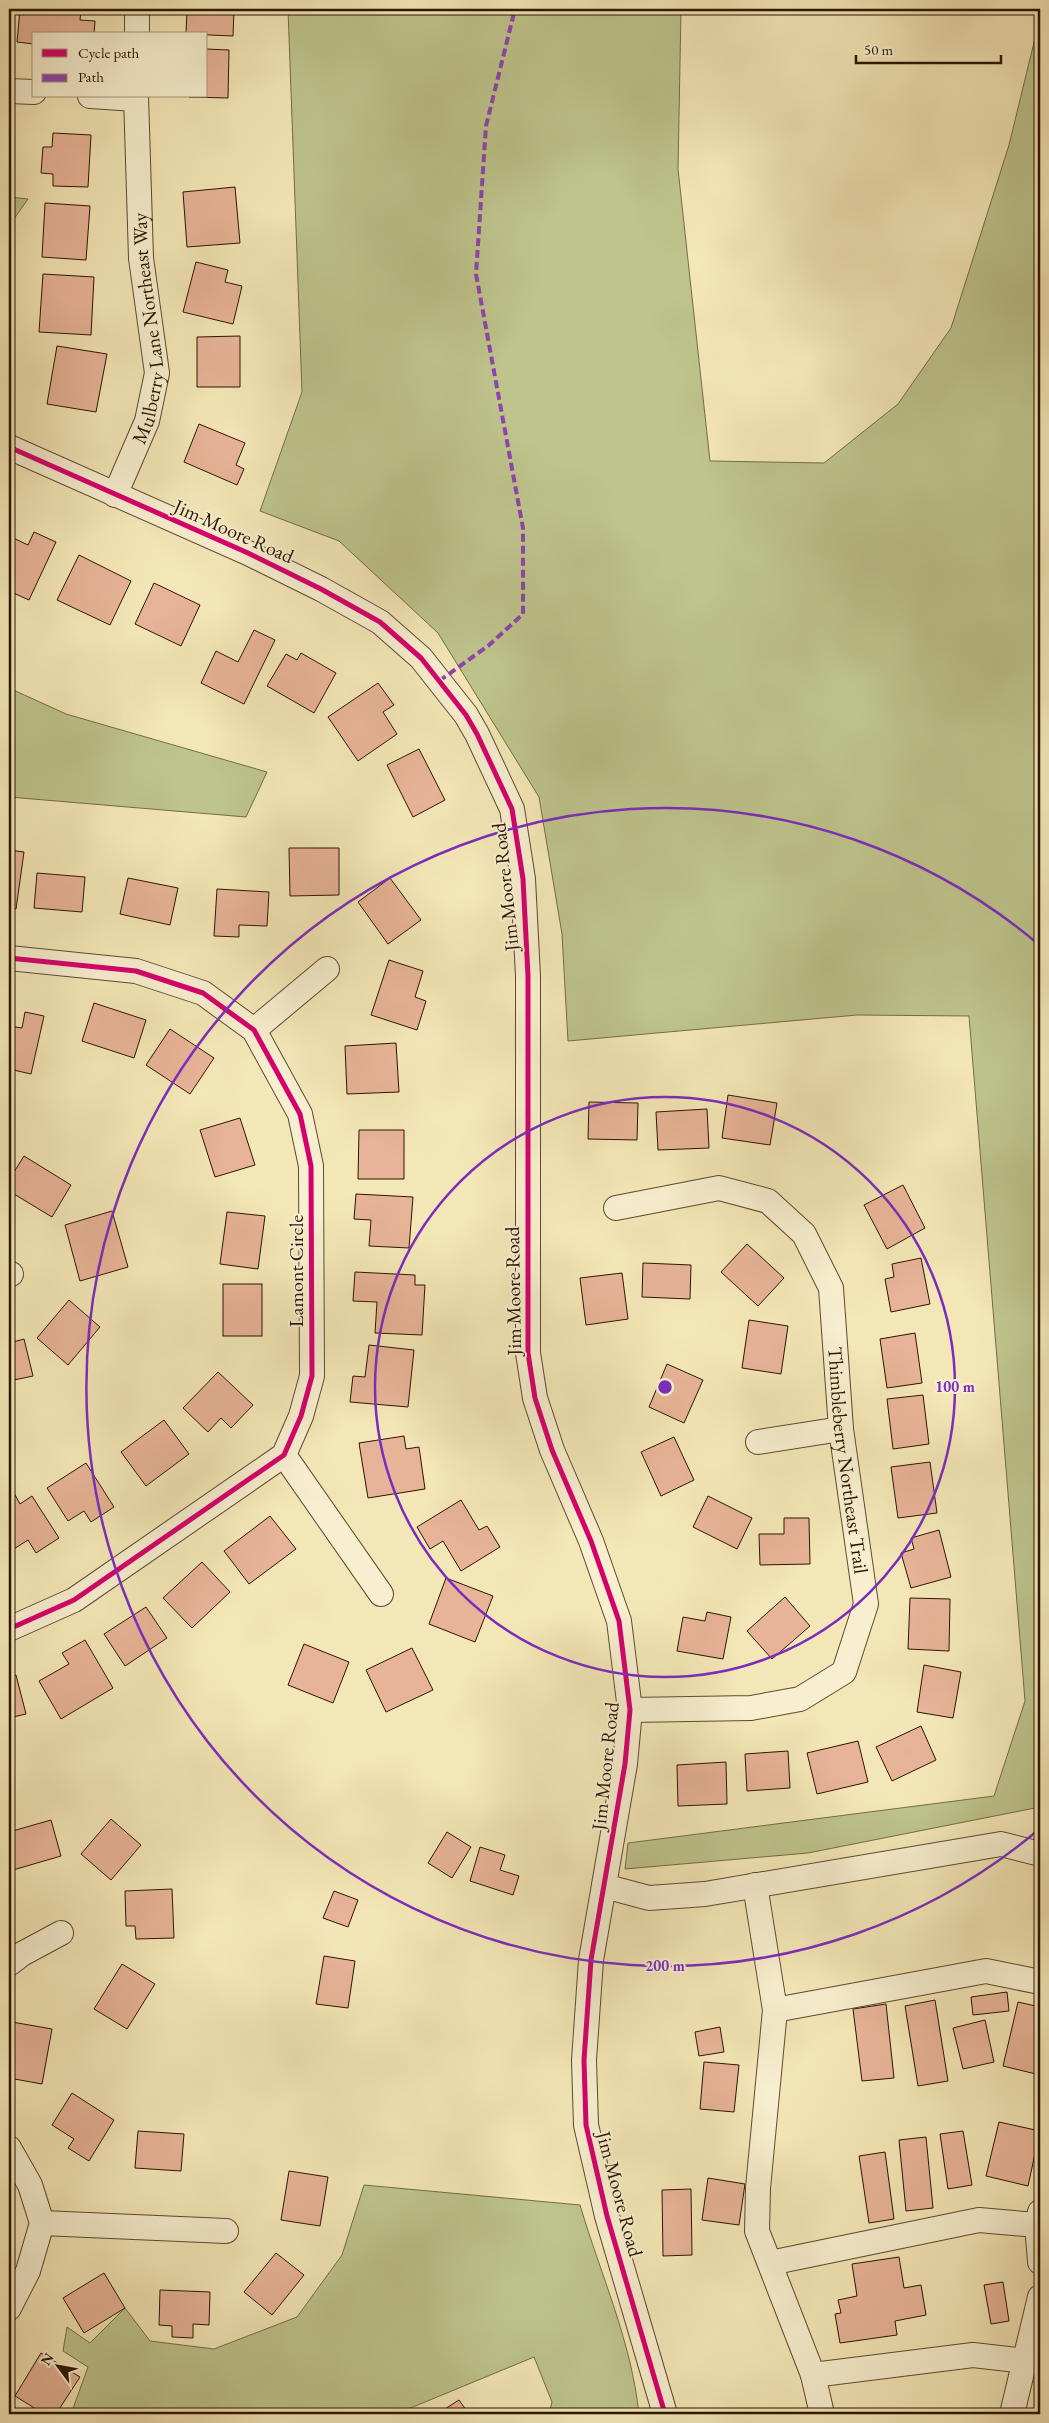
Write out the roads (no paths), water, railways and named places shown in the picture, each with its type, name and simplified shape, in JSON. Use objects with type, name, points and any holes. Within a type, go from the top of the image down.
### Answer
[{"type":"street","points":[[137,9],[137,32]]},
{"type":"street","points":[[9,90],[32,92]]},
{"type":"street","name":"Mulberry Lane Northeast Way","points":[[115,495],[147,421],[157,373],[141,258],[136,98]]},
{"type":"street","name":"Jim Moore Road","points":[[9,447],[248,553],[321,588],[380,622],[421,658],[466,715],[512,808],[523,879],[528,976],[528,1353],[535,1398],[546,1432],[592,1541],[619,1622],[630,1710],[625,1764],[590,1970],[584,2060],[586,2125],[604,2206],[665,2414]]},
{"type":"street","name":"Lamont Circle","points":[[9,958],[136,971],[203,993],[254,1030],[300,1114],[311,1166],[312,1376],[302,1416],[284,1455]]},
{"type":"street","points":[[254,1030],[327,969]]},
{"type":"street","name":"Thimbleberry Northeast Trail","points":[[616,1208],[719,1188],[768,1201],[804,1234],[831,1288],[841,1429],[866,1604],[844,1672],[800,1698],[751,1708],[630,1710]]},
{"type":"street","points":[[758,1442],[841,1429]]},
{"type":"street","points":[[9,1629],[74,1600],[284,1455],[382,1594]]},
{"type":"street","points":[[604,1886],[649,1898],[705,1894],[1001,1844],[1040,1854]]},
{"type":"street","points":[[755,1885],[775,2010],[758,2188],[757,2231],[814,2375],[822,2414]]},
{"type":"street","points":[[9,1964],[22,1954],[61,1933]]},
{"type":"street","points":[[775,2010],[986,1971],[1040,1982]]},
{"type":"street","points":[[9,2148],[30,2185],[42,2222],[28,2271],[9,2308]]},
{"type":"street","points":[[770,2263],[979,2220],[1039,2218],[1040,2262]]},
{"type":"street","points":[[42,2222],[226,2231]]},
{"type":"street","points":[[1012,2414],[1040,2297]]},
{"type":"street","points":[[814,2375],[973,2355],[1025,2361]]}]
